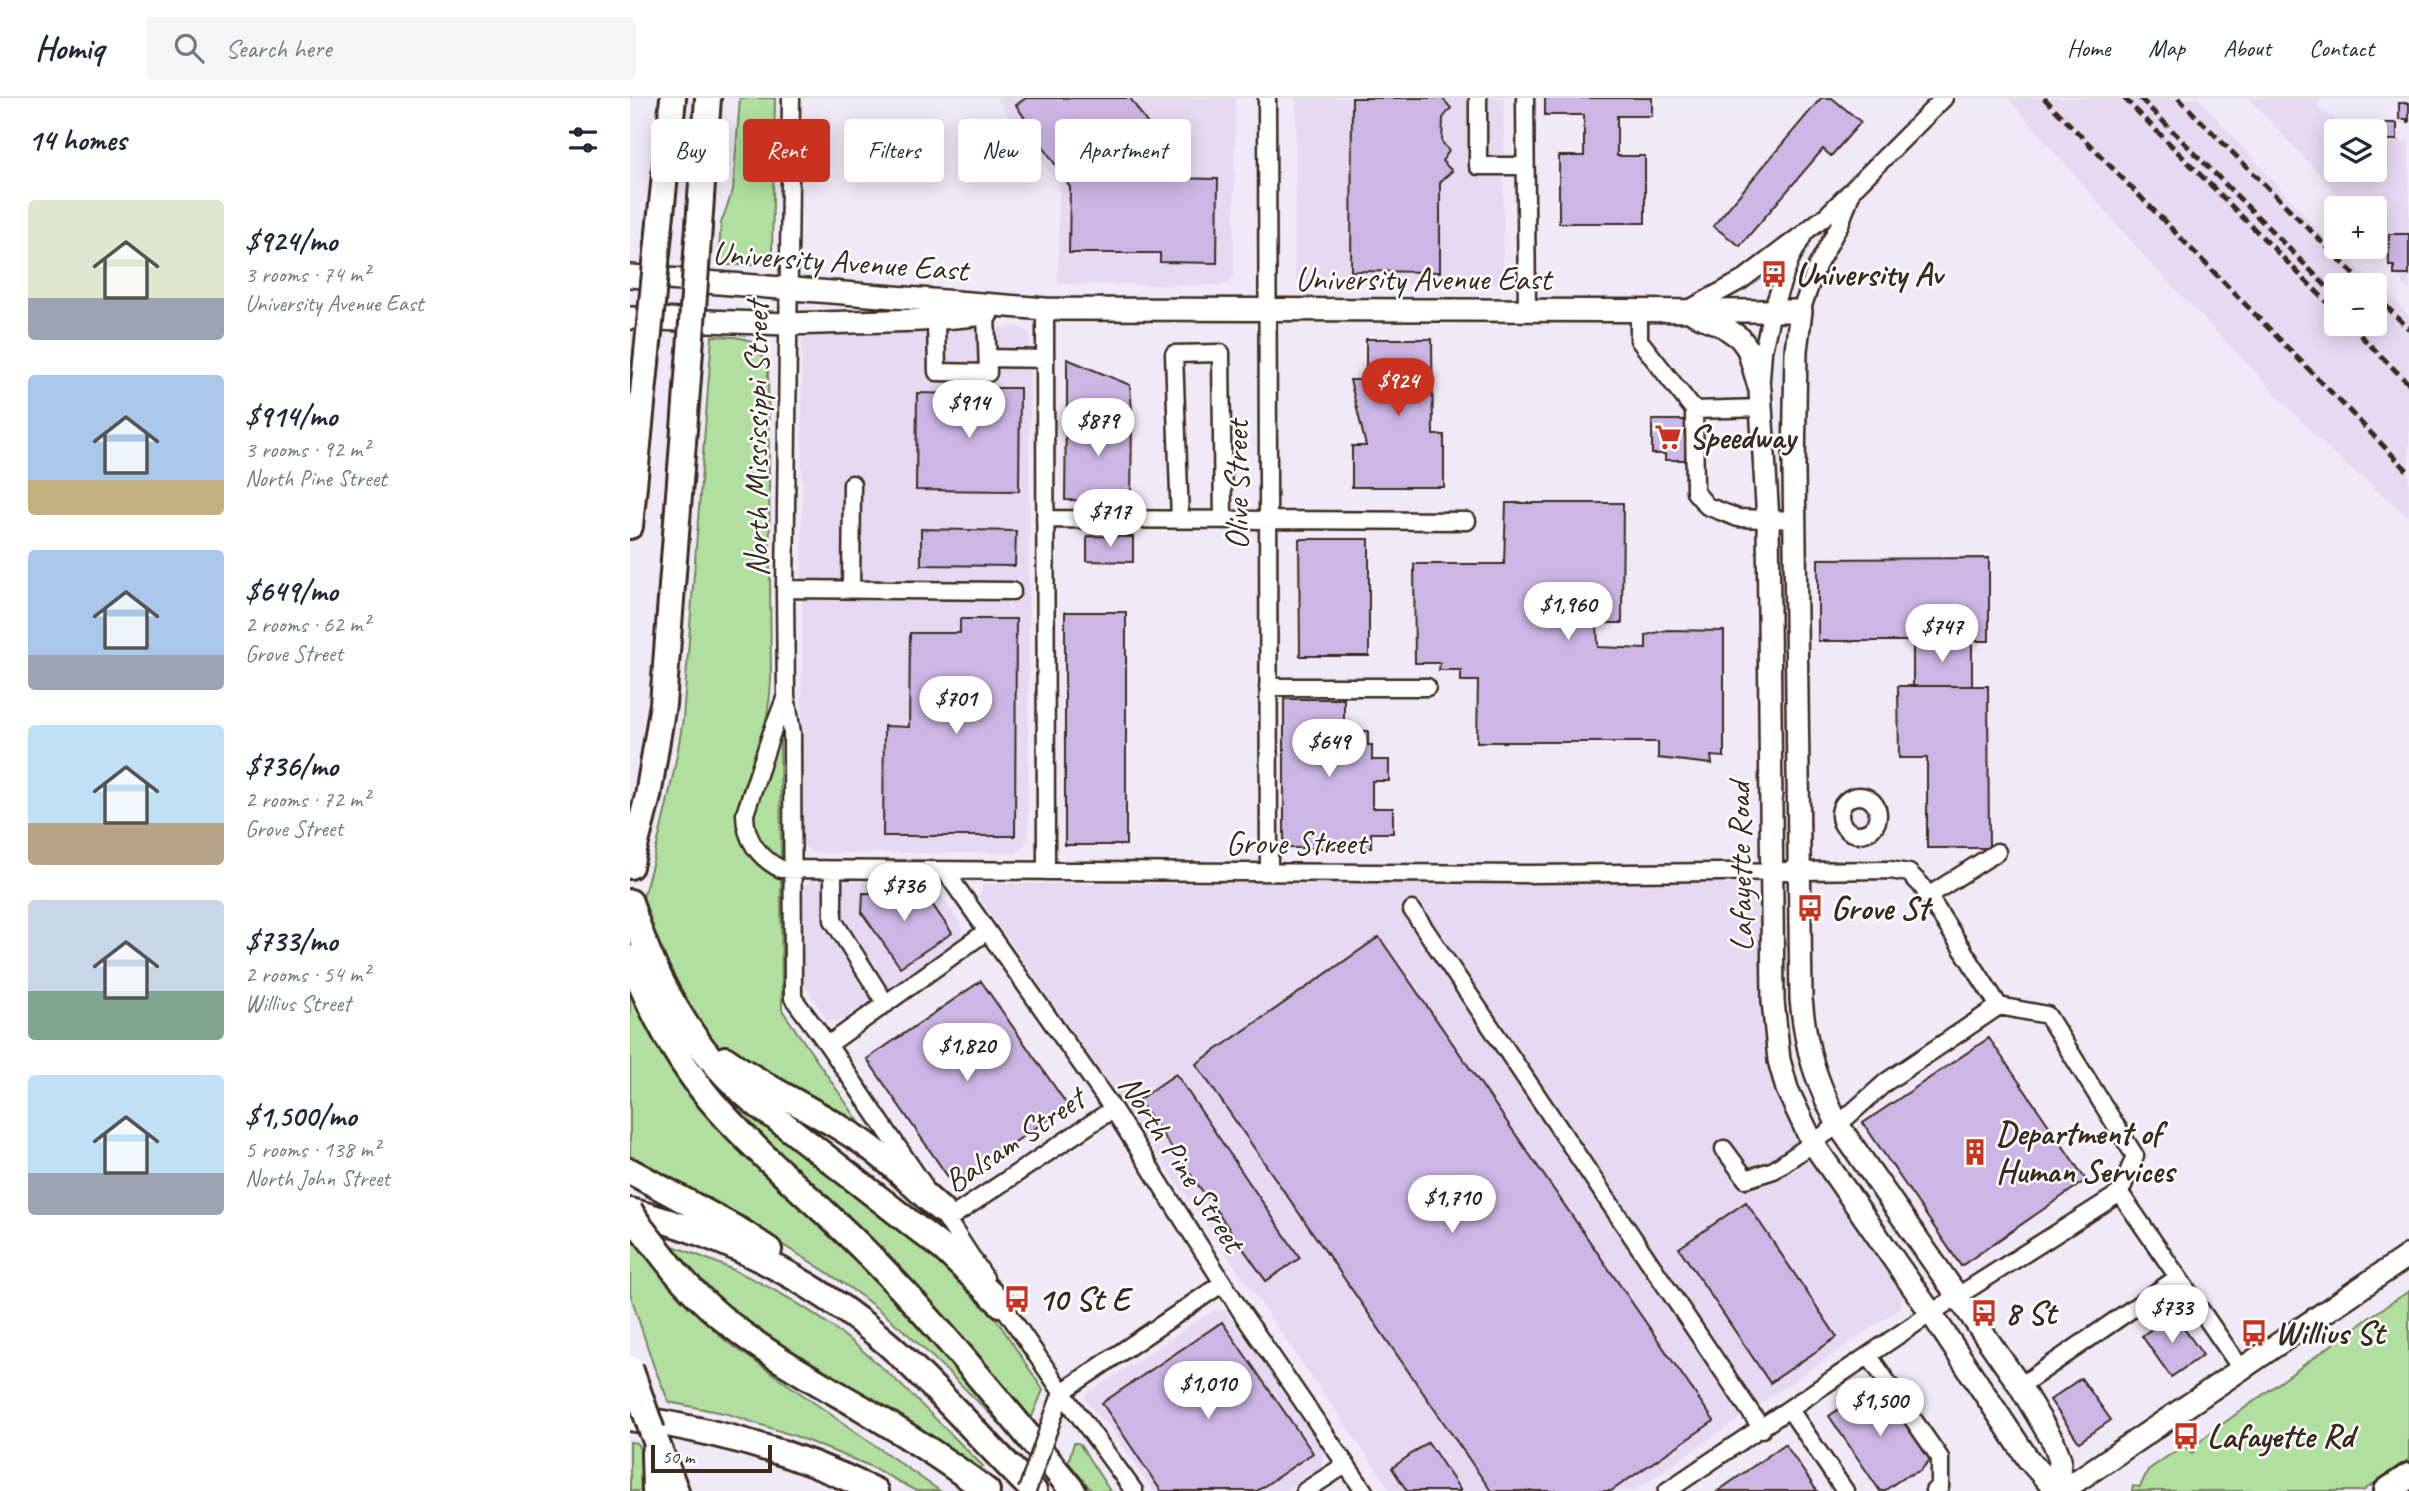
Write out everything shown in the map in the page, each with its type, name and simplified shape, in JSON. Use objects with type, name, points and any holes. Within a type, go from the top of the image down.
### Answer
[{"type":"highway","points":[[630,526],[673,98]]},
{"type":"highway","points":[[630,866],[653,772],[663,704],[708,98]]},
{"type":"highway","points":[[630,902],[638,929],[671,1000],[717,1066],[754,1103],[945,1250],[1001,1304]]},
{"type":"highway","points":[[630,958],[648,1001],[670,1042],[722,1113],[885,1272],[942,1335],[1073,1491]]},
{"type":"highway","points":[[701,1043],[770,1089],[869,1146],[944,1215]]},
{"type":"highway","points":[[630,1171],[742,1232],[783,1259],[868,1328],[918,1373],[1034,1491]]},
{"type":"highway","points":[[630,1211],[696,1231],[751,1255],[826,1296],[868,1328]]},
{"type":"highway","points":[[630,1211],[649,1240],[674,1270],[699,1297],[744,1336],[766,1352],[899,1431],[987,1491]]},
{"type":"highway","points":[[699,1297],[708,1312],[750,1347],[960,1491]]},
{"type":"highway","points":[[630,1368],[637,1424],[676,1491]]},
{"type":"highway","points":[[637,1424],[699,1429],[769,1448],[790,1454],[875,1491]]},
{"type":"highway","points":[[769,1448],[827,1475],[847,1491]]},
{"type":"highway","points":[[655,1491],[661,1464]]},
{"type":"highway","points":[[2387,1491],[2409,1476]]},
{"type":"main road","name":"University Avenue East","points":[[630,276],[1045,309],[1801,311]]},
{"type":"main road","name":"University Avenue East","points":[[630,318],[787,324],[936,319],[1045,309]]},
{"type":"main road","points":[[1686,310],[1740,338],[1748,349],[1761,399]]},
{"type":"main road","name":"Lafayette Road","points":[[1801,311],[1794,390],[1801,999],[1804,1028],[1815,1077],[1838,1125],[1945,1305],[2028,1459],[2059,1491]]},
{"type":"main road","name":"Lafayette Road","points":[[1761,399],[1768,520],[1775,1035],[1787,1089],[1812,1142],[1945,1305],[2020,1386],[2054,1443],[2060,1459],[2059,1491]]},
{"type":"main road","points":[[2059,1491],[2409,1255]]},
{"type":"street","name":"North Mississippi Street","points":[[786,696],[749,798],[746,827],[749,839],[769,863],[781,869],[792,870],[792,733],[786,696],[785,589],[791,98]]},
{"type":"street","name":"Olive Street","points":[[1266,98],[1269,872]]},
{"type":"street","points":[[1478,98],[1478,166],[1525,166]]},
{"type":"street","points":[[1525,98],[1527,311]]},
{"type":"street","name":"Lafayette Road","points":[[1761,399],[1763,351],[1772,311],[1790,260],[1805,232],[1828,214],[1944,98]]},
{"type":"street","name":"Lafayette Road","points":[[1801,311],[1817,266],[1840,224],[1853,188]]},
{"type":"street","points":[[1686,310],[1742,280],[1805,232]]},
{"type":"street","points":[[1045,309],[1046,871]]},
{"type":"street","points":[[1639,311],[1639,340],[1694,410],[1695,492],[1707,506],[1738,518],[1796,520]]},
{"type":"street","points":[[936,319],[937,372],[988,373],[986,314]]},
{"type":"street","points":[[1180,520],[1174,354],[1221,353],[1223,520]]},
{"type":"street","points":[[988,358],[1045,359]]},
{"type":"street","points":[[1694,410],[1761,399]]},
{"type":"street","points":[[851,590],[852,484]]},
{"type":"street","points":[[1045,519],[1467,521]]},
{"type":"street","points":[[785,589],[1012,591]]},
{"type":"street","points":[[1268,687],[1427,687]]},
{"type":"street","points":[[1928,896],[1997,852]]},
{"type":"street","points":[[792,870],[793,998],[944,1215],[1001,1304],[1134,1491]]},
{"type":"street","name":"Grove Street","points":[[792,870],[1890,870],[1909,873],[1928,896],[1999,1006]]},
{"type":"street","points":[[833,871],[833,920],[886,1004]]},
{"type":"street","name":"North Pine Street","points":[[945,871],[1113,1109],[1223,1283],[1364,1491]]},
{"type":"street","points":[[1412,910],[1762,1429]]},
{"type":"street","points":[[828,1045],[988,931]]},
{"type":"street","points":[[1667,1491],[1945,1305],[2120,1193],[2135,1156],[2047,1015],[1999,1006],[1886,1082],[1838,1125],[1774,1170],[1746,1179],[1724,1149]]},
{"type":"street","name":"Balsam Street","points":[[944,1215],[1113,1109]]},
{"type":"street","points":[[2120,1193],[2242,1370]]},
{"type":"street","points":[[2020,1386],[2177,1278]]},
{"type":"street","points":[[1027,1491],[1062,1392],[1223,1283]]},
{"type":"street","points":[[1868,1356],[1940,1458],[1940,1487],[1934,1491]]},
{"type":"street","points":[[1790,1410],[1845,1491]]},
{"type":"street","points":[[1306,1491],[1345,1465]]},
{"type":"shaded area","points":[[996,98],[1235,98],[1234,276],[1230,283],[1058,284],[1059,186],[1056,182],[1191,182],[1191,119],[1055,119],[1055,180],[1041,161],[1041,119],[1011,119]]},
{"type":"shaded area","points":[[1296,98],[1504,98],[1503,284],[1302,285],[1295,278]]},
{"type":"shaded area","points":[[2008,98],[2198,98],[2324,237],[2324,259],[2347,259],[2365,273],[2324,273],[2324,336],[2387,336],[2387,294],[2409,316],[2409,517],[2332,453],[2144,256]]},
{"type":"shaded area","points":[[2249,98],[2320,98],[2318,108],[2334,119],[2324,119],[2324,180]]},
{"type":"shaded area","points":[[2409,142],[2409,291],[2385,259],[2387,259],[2387,196],[2337,196],[2326,182],[2387,182],[2387,143]]},
{"type":"shaded area","points":[[1020,327],[1030,333],[1028,840],[1017,853],[813,853],[802,845],[802,341],[810,333]]},
{"type":"shaded area","points":[[811,881],[924,883],[935,886],[962,926],[961,939],[841,1021],[827,1021],[801,979],[799,889]]},
{"type":"shaded area","points":[[1746,882],[1764,904],[1762,991],[1766,1050],[1787,1116],[1904,1290],[1900,1308],[1634,1491],[1391,1491],[979,897],[983,884]]},
{"type":"shaded area","points":[[1214,1310],[1226,1311],[1324,1450],[1322,1467],[1284,1491],[1153,1491],[1108,1424],[1103,1423],[1085,1399],[1087,1394]]},
{"type":"green space","points":[[740,98],[775,98],[775,119],[743,119],[743,182],[773,182],[772,251],[764,262],[758,261],[752,265],[718,265],[721,223],[733,190]]},
{"type":"green space","points":[[712,336],[749,340],[760,350],[768,371],[771,681],[764,730],[738,807],[740,832],[752,856],[765,868],[781,876],[782,1010],[864,1129],[725,1054],[691,1018],[638,915],[664,817],[683,719]]},
{"type":"green space","points":[[780,734],[781,859],[769,851],[761,840],[755,827],[753,812]]},
{"type":"green space","points":[[630,971],[656,1030],[1002,1419],[998,1422],[897,1325],[834,1277],[748,1225],[630,1163]]},
{"type":"green space","points":[[679,1031],[753,1117],[870,1205],[905,1226],[977,1296],[997,1320],[1043,1390],[1029,1424],[701,1076]]},
{"type":"green space","points":[[630,1243],[639,1245],[685,1302],[726,1341],[940,1491],[916,1491],[870,1466],[795,1436],[728,1414],[669,1402],[654,1367],[630,1293]]},
{"type":"green space","points":[[673,1246],[757,1281],[816,1315],[854,1343],[892,1377],[983,1466],[979,1470],[740,1322],[670,1255]]},
{"type":"green space","points":[[2409,1291],[2409,1459],[2405,1462],[2363,1491],[2132,1491],[2133,1486],[2140,1487],[2148,1470],[2184,1445],[2192,1454],[2202,1439]]},
{"type":"green space","points":[[630,1442],[637,1443],[641,1452],[643,1491],[630,1491]]},
{"type":"green space","points":[[1074,1443],[1080,1445],[1110,1491],[1092,1491],[1068,1462]]},
{"type":"building","points":[[1026,98],[1130,98],[1144,119],[1055,119],[1055,164],[1041,143],[1041,119],[1025,119],[1016,105]]},
{"type":"building","points":[[1352,98],[1442,98],[1451,108],[1443,118],[1442,142],[1449,151],[1442,161],[1452,171],[1440,182],[1440,272],[1351,271]]},
{"type":"building","points":[[1545,98],[1652,98],[1652,116],[1617,116],[1617,156],[1645,156],[1645,223],[1559,223],[1559,156],[1584,156],[1584,115],[1545,115]]},
{"type":"building","points":[[1821,98],[1832,98],[1861,122],[1831,156],[1823,149],[1740,246],[1713,226]]},
{"type":"building","points":[[2399,103],[2409,103],[2409,122],[2407,119],[2399,119]]},
{"type":"building","points":[[2387,123],[2397,123],[2397,140],[2387,140]]},
{"type":"building","points":[[1191,178],[1218,179],[1217,263],[1160,262],[1160,253],[1069,253],[1070,187],[1067,182],[1191,182]]},
{"type":"building","points":[[2389,234],[2409,234],[2409,275],[2394,275],[2394,266],[2389,266]]},
{"type":"building","points":[[1366,339],[1432,339],[1433,435],[1444,435],[1444,487],[1352,487],[1352,446],[1366,446],[1350,380],[1366,380]]},
{"type":"building","points":[[1067,359],[1130,385],[1132,411],[1067,410]]},
{"type":"building","points":[[958,388],[1020,388],[1019,491],[916,490],[917,393],[958,394]]},
{"type":"building","points":[[1066,414],[1132,415],[1131,501],[1065,500]]},
{"type":"building","name":"Speedway","points":[[1652,420],[1685,420],[1685,460],[1665,460],[1665,454],[1652,454]]},
{"type":"building","points":[[1506,503],[1623,503],[1622,623],[1597,623],[1598,647],[1646,649],[1646,635],[1667,630],[1724,631],[1724,757],[1711,756],[1712,764],[1658,758],[1658,742],[1477,742],[1478,681],[1461,681],[1461,670],[1439,670],[1440,663],[1415,663],[1414,564],[1504,564]]},
{"type":"building","points":[[921,529],[1016,531],[1015,566],[921,565]]},
{"type":"building","points":[[1087,536],[1133,537],[1133,562],[1087,561]]},
{"type":"building","points":[[1299,539],[1369,539],[1369,656],[1300,656]]},
{"type":"building","points":[[1989,558],[1989,641],[1818,641],[1818,559]]},
{"type":"building","points":[[1065,612],[1126,612],[1126,845],[1065,845]]},
{"type":"building","points":[[960,619],[1016,619],[1015,836],[883,836],[884,726],[909,727],[910,633],[960,633]]},
{"type":"building","points":[[1913,641],[1972,641],[1972,686],[1913,686]]},
{"type":"building","points":[[1898,686],[1988,686],[1989,848],[1927,848],[1927,758],[1899,758]]},
{"type":"building","points":[[1284,699],[1344,699],[1344,731],[1368,731],[1372,760],[1389,760],[1389,781],[1372,781],[1372,808],[1393,808],[1393,833],[1371,833],[1371,848],[1284,848]]},
{"type":"building","points":[[863,893],[925,894],[952,933],[900,967],[862,913]]},
{"type":"building","points":[[1379,937],[1714,1421],[1611,1491],[1491,1491],[1196,1064]]},
{"type":"building","points":[[981,981],[1068,1106],[953,1184],[867,1059]]},
{"type":"building","name":"Department of Human Services","points":[[1989,1038],[2086,1180],[1961,1266],[1863,1123]]},
{"type":"building","points":[[1176,1074],[1300,1258],[1266,1281],[1138,1100]]},
{"type":"building","points":[[1746,1202],[1837,1337],[1770,1383],[1679,1248]]},
{"type":"building","points":[[2173,1313],[2203,1355],[2171,1377],[2142,1336]]},
{"type":"building","points":[[1222,1322],[1313,1453],[1257,1491],[1161,1491],[1102,1403]]},
{"type":"building","points":[[2081,1378],[2111,1420],[2079,1442],[2050,1400]]},
{"type":"building","points":[[1877,1383],[1930,1460],[1920,1471],[1904,1477],[1884,1491],[1880,1491],[1829,1416]]},
{"type":"building","points":[[1428,1442],[1461,1491],[1407,1491],[1392,1468]]},
{"type":"building","points":[[1785,1444],[1817,1491],[1718,1491]]},
{"type":"railway","points":[[2044,98],[2409,472]]},
{"type":"railway","points":[[2124,98],[2324,299]]},
{"type":"railway","points":[[2140,98],[2324,284]]},
{"type":"railway","points":[[2178,98],[2353,273]]},
{"type":"railway","points":[[2387,307],[2409,329]]},
{"type":"railway","points":[[2361,336],[2409,384]]},
{"type":"place","name":"University Av","points":[[1774,274]]},
{"type":"place","name":"Speedway","points":[[1668,437]]},
{"type":"place","name":"Grove St","points":[[1810,908]]},
{"type":"place","name":"Department of Human Services","points":[[1975,1152]]},
{"type":"place","name":"10 St E","points":[[1017,1299]]},
{"type":"place","name":"8 St","points":[[1984,1313]]},
{"type":"place","name":"Willius St","points":[[2254,1333]]},
{"type":"place","name":"Lafayette Rd","points":[[2186,1436]]}]
